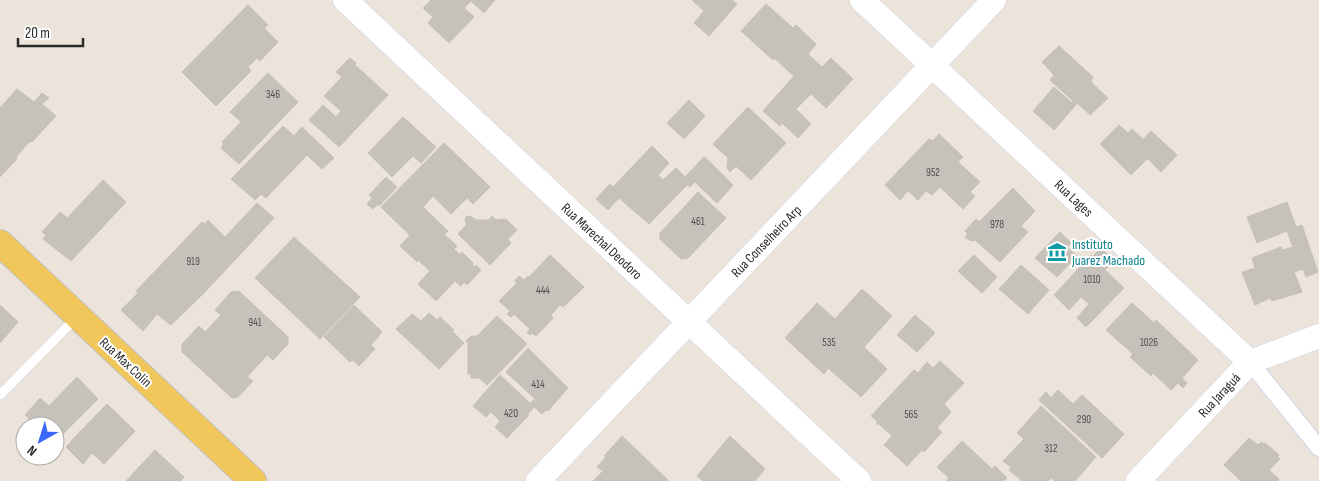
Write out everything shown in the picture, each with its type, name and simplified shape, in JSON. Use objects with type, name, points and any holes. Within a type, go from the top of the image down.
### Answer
[{"type":"main road","name":"Rua Marechal Deodoro","points":[[345,0],[859,481]]},
{"type":"main road","name":"Rua Lages","points":[[862,0],[1250,362]]},
{"type":"main road","name":"Rua Conselheiro Arp","points":[[538,481],[994,0]]},
{"type":"main road","name":"Rua Max Colin","points":[[0,243],[253,481]]},
{"type":"main road","name":"Rua Jaraguá","points":[[1138,481],[1250,362],[1319,336]]},
{"type":"street","name":"Rua Lages","points":[[1250,362],[1319,448]]},
{"type":"lane","points":[[0,395],[78,316]]},
{"type":"building","points":[[431,0],[495,0],[484,13],[471,1],[464,8],[474,17],[449,43],[428,23],[433,17],[423,8]]},
{"type":"building","points":[[692,0],[732,0],[737,4],[709,36],[694,23],[704,11]]},
{"type":"building","points":[[766,4],[793,28],[796,25],[816,44],[808,54],[822,67],[831,58],[853,79],[826,108],[811,94],[796,109],[811,124],[798,138],[782,123],[780,126],[763,111],[794,76],[741,31]]},
{"type":"building","points":[[248,5],[268,25],[264,28],[278,42],[260,61],[257,58],[248,67],[251,71],[216,106],[182,72]]},
{"type":"building","points":[[1059,46],[1093,77],[1091,82],[1073,101],[1050,80],[1054,75],[1042,62]]},
{"type":"building","points":[[350,58],[356,63],[355,65],[388,95],[339,147],[309,120],[323,105],[336,117],[341,111],[324,96],[342,77],[336,72]]},
{"type":"building","points":[[268,73],[298,102],[239,164],[221,148],[224,144],[222,142],[241,122],[230,112]]},
{"type":"building","points":[[1091,82],[1108,98],[1090,115],[1077,103],[1080,100],[1077,97]]},
{"type":"building","points":[[1054,87],[1072,103],[1077,97],[1080,100],[1054,130],[1033,111]]},
{"type":"building","points":[[17,89],[34,102],[42,93],[49,98],[42,104],[56,116],[32,142],[30,141],[16,157],[17,159],[0,177],[0,108]]},
{"type":"building","points":[[689,100],[705,116],[684,139],[667,123]]},
{"type":"building","points":[[748,107],[786,143],[751,180],[736,166],[730,172],[727,168],[728,158],[713,144]]},
{"type":"building","points":[[403,117],[436,147],[421,163],[413,156],[392,177],[368,153]]},
{"type":"building","points":[[1119,125],[1128,133],[1132,129],[1146,142],[1141,147],[1150,156],[1131,175],[1100,144]]},
{"type":"building","points":[[283,126],[294,136],[302,127],[334,158],[322,169],[307,155],[266,198],[261,194],[255,200],[231,179]]},
{"type":"building","points":[[1151,131],[1177,155],[1161,172],[1148,159],[1150,156],[1141,147],[1146,142],[1143,140]]},
{"type":"building","points":[[939,134],[963,157],[958,162],[980,182],[970,192],[975,196],[963,209],[940,187],[932,195],[926,191],[918,200],[908,191],[900,200],[885,185],[929,139],[933,141]]},
{"type":"building","points":[[444,143],[490,187],[473,204],[467,198],[451,214],[433,196],[423,207],[448,231],[427,252],[381,207]]},
{"type":"building","points":[[652,146],[669,163],[658,175],[663,180],[676,168],[685,177],[704,157],[712,164],[690,187],[687,185],[649,224],[619,198],[608,210],[596,199],[610,184],[613,187]]},
{"type":"building","points":[[712,164],[733,185],[717,203],[695,182]]},
{"type":"building","points":[[386,177],[397,187],[379,206],[378,204],[373,209],[367,204],[372,198],[369,195]]},
{"type":"building","points":[[103,180],[126,202],[71,261],[43,239],[46,235],[42,232],[60,212],[67,218]]},
{"type":"building","points":[[1013,188],[1035,211],[1021,226],[1028,232],[1000,262],[975,240],[971,241],[965,237],[968,234],[965,231],[976,219],[979,222]]},
{"type":"building","points":[[698,192],[726,218],[688,258],[681,259],[660,239],[660,233]]},
{"type":"building","points":[[1287,202],[1296,227],[1302,225],[1318,272],[1306,277],[1303,269],[1294,272],[1302,292],[1272,301],[1270,298],[1255,305],[1242,272],[1255,268],[1252,258],[1281,247],[1283,250],[1293,247],[1287,231],[1257,243],[1247,217]]},
{"type":"building","points":[[257,203],[274,218],[204,293],[171,325],[157,314],[143,331],[121,310],[138,293],[136,291],[202,222],[205,224],[208,220],[225,237]]},
{"type":"building","points":[[469,216],[477,220],[489,220],[492,216],[496,220],[506,219],[517,230],[508,239],[511,243],[490,265],[458,234],[467,224],[465,221],[466,217]]},
{"type":"building","name":"Instituto Juarez Machado","points":[[1060,232],[1071,243],[1067,247],[1077,256],[1057,277],[1035,258]]},
{"type":"building","points":[[410,235],[427,252],[417,262],[400,246]]},
{"type":"building","points":[[445,235],[457,246],[454,249],[460,255],[462,252],[473,263],[472,265],[475,267],[476,265],[481,270],[467,285],[464,282],[461,286],[455,281],[436,301],[418,284],[430,271],[419,261]]},
{"type":"building","points":[[294,237],[360,297],[320,339],[255,278]]},
{"type":"building","points":[[1101,248],[1114,260],[1105,270],[1124,288],[1086,327],[1077,318],[1089,304],[1081,297],[1069,310],[1054,295],[1091,255],[1092,257]]},
{"type":"building","points":[[550,255],[584,287],[563,307],[560,305],[551,315],[553,318],[536,336],[532,333],[530,335],[527,333],[530,329],[514,314],[511,317],[507,314],[510,311],[499,301],[517,283],[515,281],[519,276],[524,280],[529,277]]},
{"type":"building","points":[[974,255],[997,277],[982,293],[958,271]]},
{"type":"building","points":[[1021,265],[1049,290],[1028,314],[999,289]]},
{"type":"building","points":[[862,289],[892,316],[864,347],[887,369],[861,397],[828,368],[824,374],[785,338],[817,303],[835,319]]},
{"type":"building","points":[[239,291],[288,337],[288,344],[273,360],[267,355],[247,377],[253,381],[238,397],[232,398],[182,352],[182,344],[199,326],[205,332],[221,315],[215,310],[231,292]]},
{"type":"building","points":[[1132,303],[1154,323],[1156,320],[1198,360],[1182,378],[1187,383],[1183,388],[1178,383],[1171,390],[1153,373],[1151,376],[1130,357],[1133,354],[1106,330]]},
{"type":"building","points":[[0,305],[18,322],[0,343]]},
{"type":"building","points":[[354,305],[382,332],[371,345],[375,349],[359,366],[353,360],[350,362],[324,337]]},
{"type":"building","points":[[429,313],[437,320],[440,317],[464,343],[439,369],[396,329],[412,314],[421,321]]},
{"type":"building","points":[[915,315],[935,333],[917,352],[897,335]]},
{"type":"building","points":[[497,316],[527,344],[487,385],[479,378],[471,378],[471,374],[468,374],[468,342],[466,341],[471,336],[477,336]]},
{"type":"building","points":[[528,348],[568,388],[548,411],[546,410],[542,414],[530,403],[535,399],[506,372]]},
{"type":"building","points":[[940,361],[964,383],[944,404],[951,412],[937,428],[942,432],[924,452],[922,450],[907,466],[884,445],[892,436],[877,424],[877,421],[871,416],[914,370],[918,373],[927,362],[933,368]]},
{"type":"building","points":[[500,375],[534,407],[507,438],[495,427],[500,421],[491,412],[486,417],[473,406]]},
{"type":"building","points":[[77,377],[98,399],[65,432],[65,416],[25,415],[40,398],[49,406]]},
{"type":"building","points":[[1058,390],[1073,404],[1082,395],[1124,434],[1102,458],[1039,400],[1046,392],[1051,398]]},
{"type":"building","points":[[107,404],[135,431],[104,464],[75,437]]},
{"type":"building","points":[[1041,406],[1096,457],[1075,481],[1054,481],[1051,478],[1048,481],[1022,481],[1009,470],[1011,467],[1003,461],[1024,439],[1017,433]]},
{"type":"building","points":[[622,436],[669,481],[593,481],[603,471],[597,467],[606,457],[604,456]]},
{"type":"building","points":[[730,436],[765,469],[755,481],[703,481],[697,476]]},
{"type":"building","points":[[75,437],[92,453],[83,464],[66,447]]},
{"type":"building","points":[[1249,438],[1258,445],[1261,442],[1265,443],[1279,455],[1277,457],[1280,459],[1269,470],[1279,479],[1278,481],[1241,481],[1224,465]]},
{"type":"building","points":[[962,441],[992,469],[995,466],[1007,478],[1004,481],[946,481],[949,478],[937,467]]},
{"type":"building","points":[[155,450],[184,477],[181,481],[126,481]]},
{"type":"place","name":"Instituto Juarez Machado","points":[[1057,252]]}]
